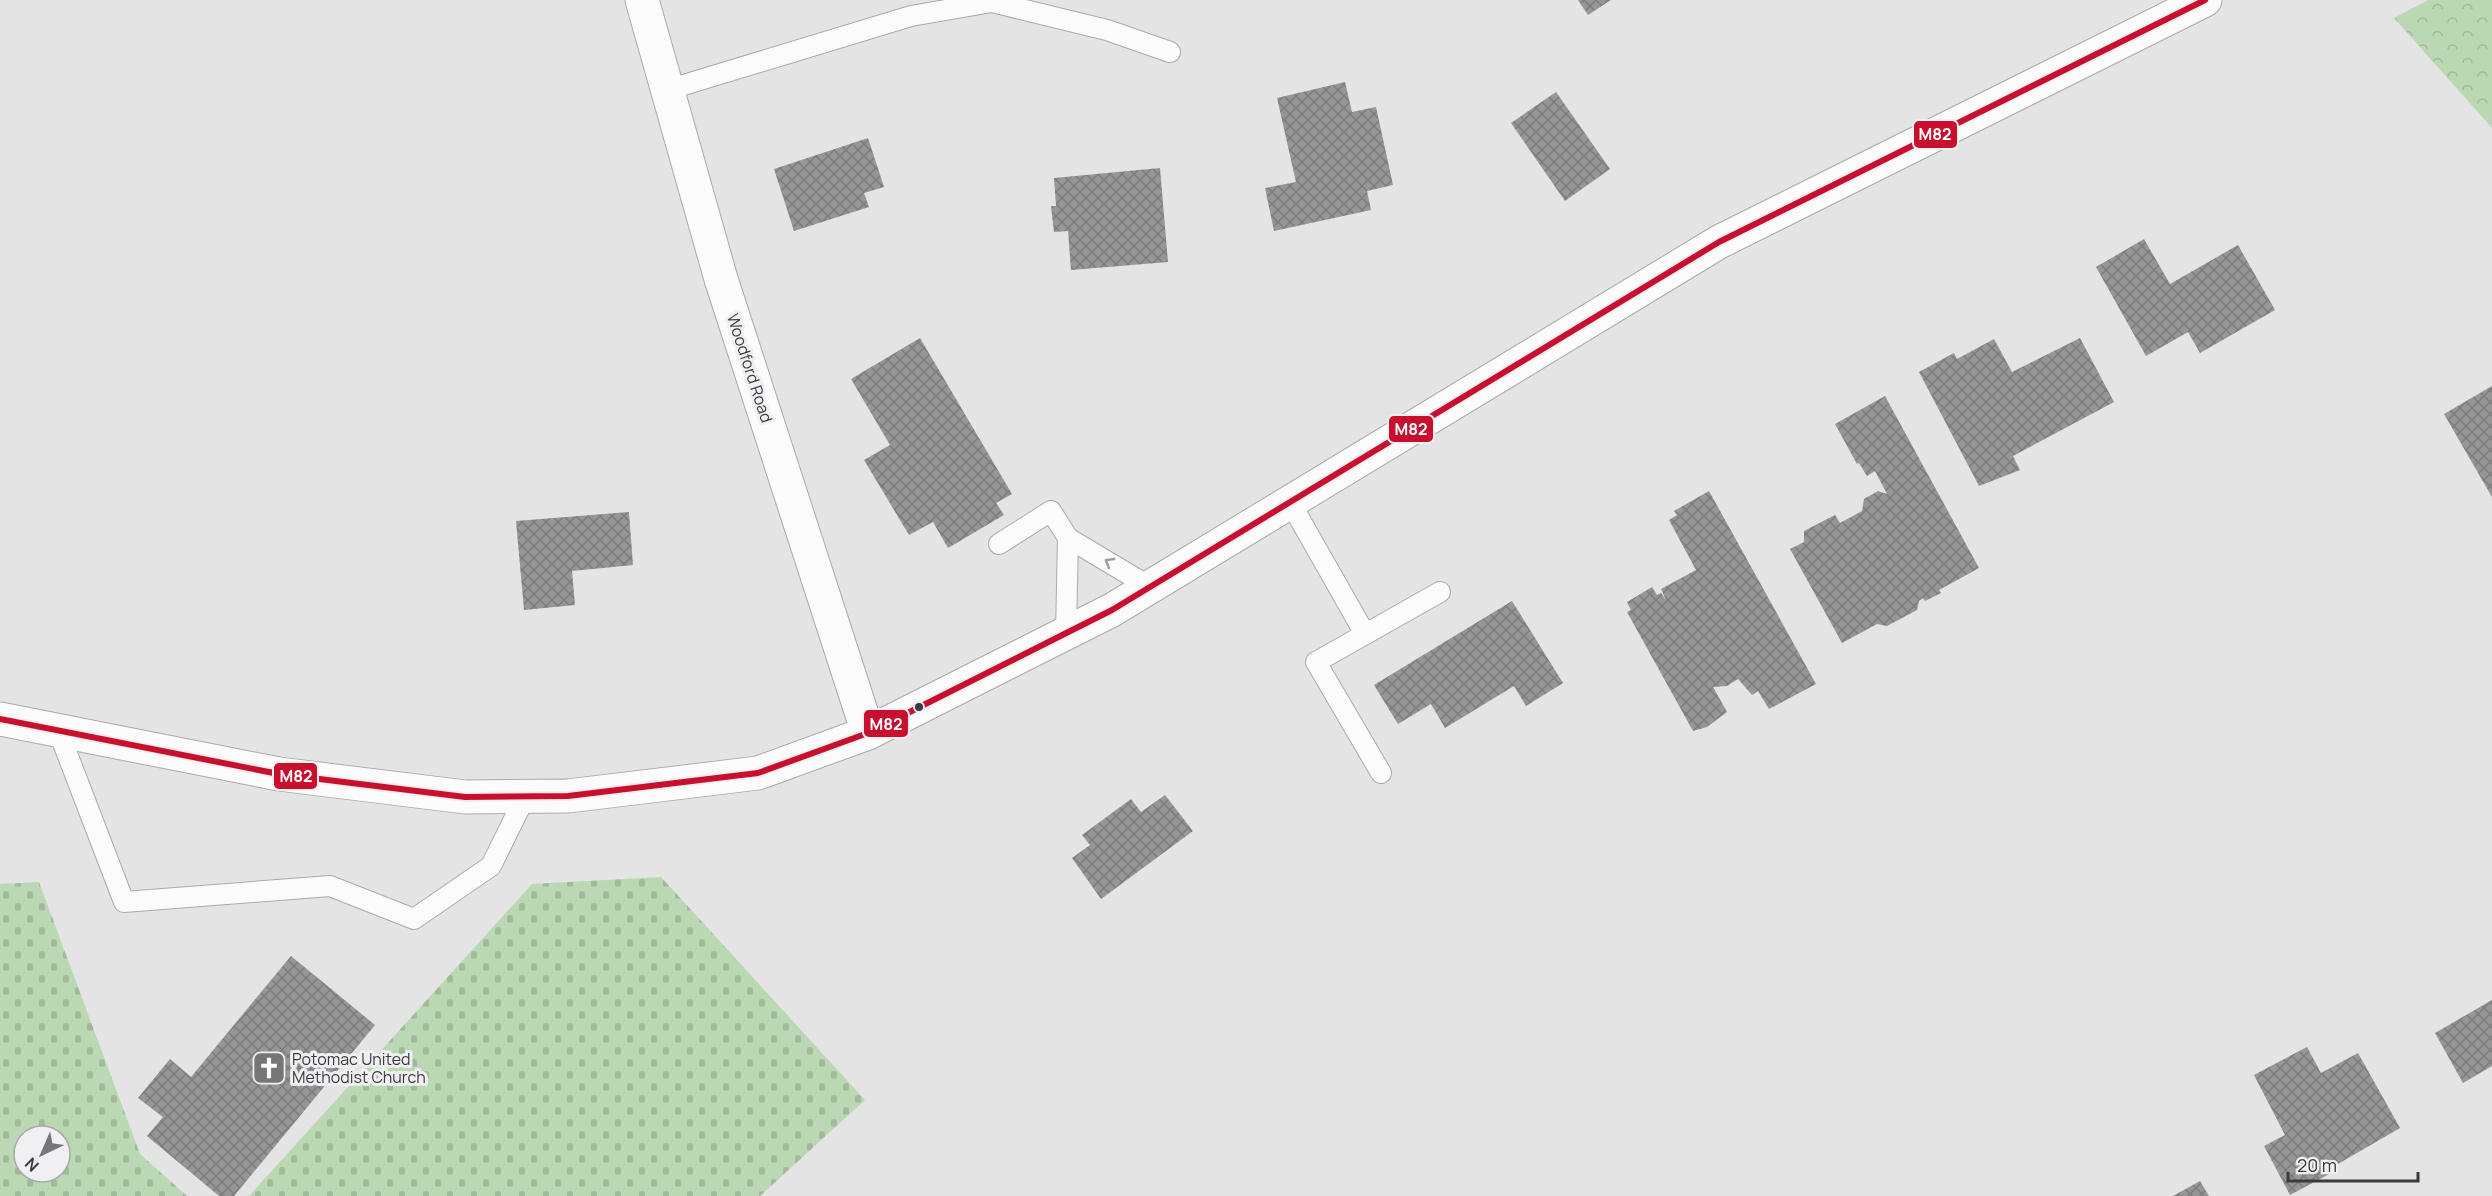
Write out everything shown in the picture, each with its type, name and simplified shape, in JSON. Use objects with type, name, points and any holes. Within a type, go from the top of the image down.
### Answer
[{"type":"main road","name":"Woodford Road","points":[[642,0],[721,279],[868,733]]},
{"type":"main road","points":[[0,719],[279,774],[465,797],[568,796],[758,773],[868,733],[1066,634],[1150,587],[1719,242],[2205,0]]},
{"type":"lane","points":[[667,90],[911,16],[992,2],[1107,30],[1170,52]]},
{"type":"lane","points":[[1290,502],[1365,634]]},
{"type":"lane","points":[[999,544],[1051,511],[1068,538],[1150,587]]},
{"type":"lane","points":[[1066,634],[1068,538]]},
{"type":"lane","points":[[1381,773],[1316,662],[1440,592]]},
{"type":"lane","points":[[58,730],[124,902],[330,886],[414,919],[491,866],[525,797]]},
{"type":"green space","points":[[2428,0],[2492,0],[2492,128],[2394,18]]},
{"type":"green space","points":[[661,877],[865,1100],[760,1196],[249,1196],[532,884]]},
{"type":"green space","points":[[39,882],[140,1154],[187,1196],[0,1196],[0,884]]},
{"type":"building","points":[[1578,0],[1611,0],[1588,15]]},
{"type":"building","points":[[1345,82],[1352,112],[1376,107],[1393,185],[1367,191],[1371,210],[1274,231],[1265,188],[1296,182],[1277,98]]},
{"type":"building","points":[[1556,92],[1610,169],[1565,201],[1511,123]]},
{"type":"building","points":[[868,138],[884,187],[864,193],[869,207],[794,231],[774,169]]},
{"type":"building","points":[[1160,168],[1168,262],[1071,270],[1068,231],[1054,232],[1051,206],[1056,206],[1054,178]]},
{"type":"building","points":[[2144,239],[2170,284],[2238,245],[2275,310],[2200,353],[2188,332],[2146,356],[2096,267]]},
{"type":"building","points":[[920,338],[1012,494],[996,503],[1004,515],[948,548],[933,522],[909,535],[864,460],[890,445],[851,379]]},
{"type":"building","points":[[2080,338],[2114,402],[2013,456],[2020,470],[1979,486],[1919,372],[1954,353],[1957,359],[1994,339],[2012,372]]},
{"type":"building","points":[[2492,386],[2492,497],[2444,414]]},
{"type":"building","points":[[1885,396],[1979,568],[1939,590],[1941,593],[1925,601],[1923,598],[1919,601],[1917,610],[1887,626],[1877,624],[1842,643],[1790,549],[1804,542],[1804,531],[1835,515],[1840,523],[1862,511],[1864,499],[1878,491],[1887,494],[1875,471],[1867,476],[1859,463],[1857,464],[1835,424]]},
{"type":"building","points":[[1709,491],[1816,684],[1769,709],[1758,691],[1752,695],[1738,679],[1727,686],[1713,687],[1727,712],[1707,727],[1693,731],[1627,612],[1631,610],[1627,602],[1652,587],[1657,595],[1661,593],[1666,600],[1661,589],[1696,570],[1669,520],[1677,515],[1674,511]]},
{"type":"building","points":[[629,512],[633,565],[572,571],[575,605],[524,610],[516,521]]},
{"type":"building","points":[[1512,601],[1563,683],[1526,706],[1514,686],[1445,728],[1431,704],[1398,724],[1374,685]]},
{"type":"building","points":[[1165,795],[1193,831],[1101,899],[1072,858],[1090,845],[1082,835],[1131,799],[1141,812]]},
{"type":"building","name":"Potomac United Methodist Church","points":[[291,956],[375,1025],[234,1196],[219,1196],[147,1136],[163,1117],[138,1098],[170,1059],[191,1077]]},
{"type":"building","points":[[2492,1000],[2492,1066],[2463,1083],[2435,1033]]},
{"type":"building","points":[[2307,1047],[2321,1073],[2358,1053],[2400,1128],[2331,1168],[2333,1172],[2290,1195],[2264,1146],[2285,1135],[2254,1075]]},
{"type":"building","points":[[2200,1181],[2209,1196],[2173,1196]]},
{"type":"transit line","name":"M82","points":[[0,719],[279,774],[465,797],[568,796],[758,773],[868,733],[1112,610],[1719,242],[2205,0]]},
{"type":"place","name":"Potomac United Methodist Church","points":[[269,1068]]}]
